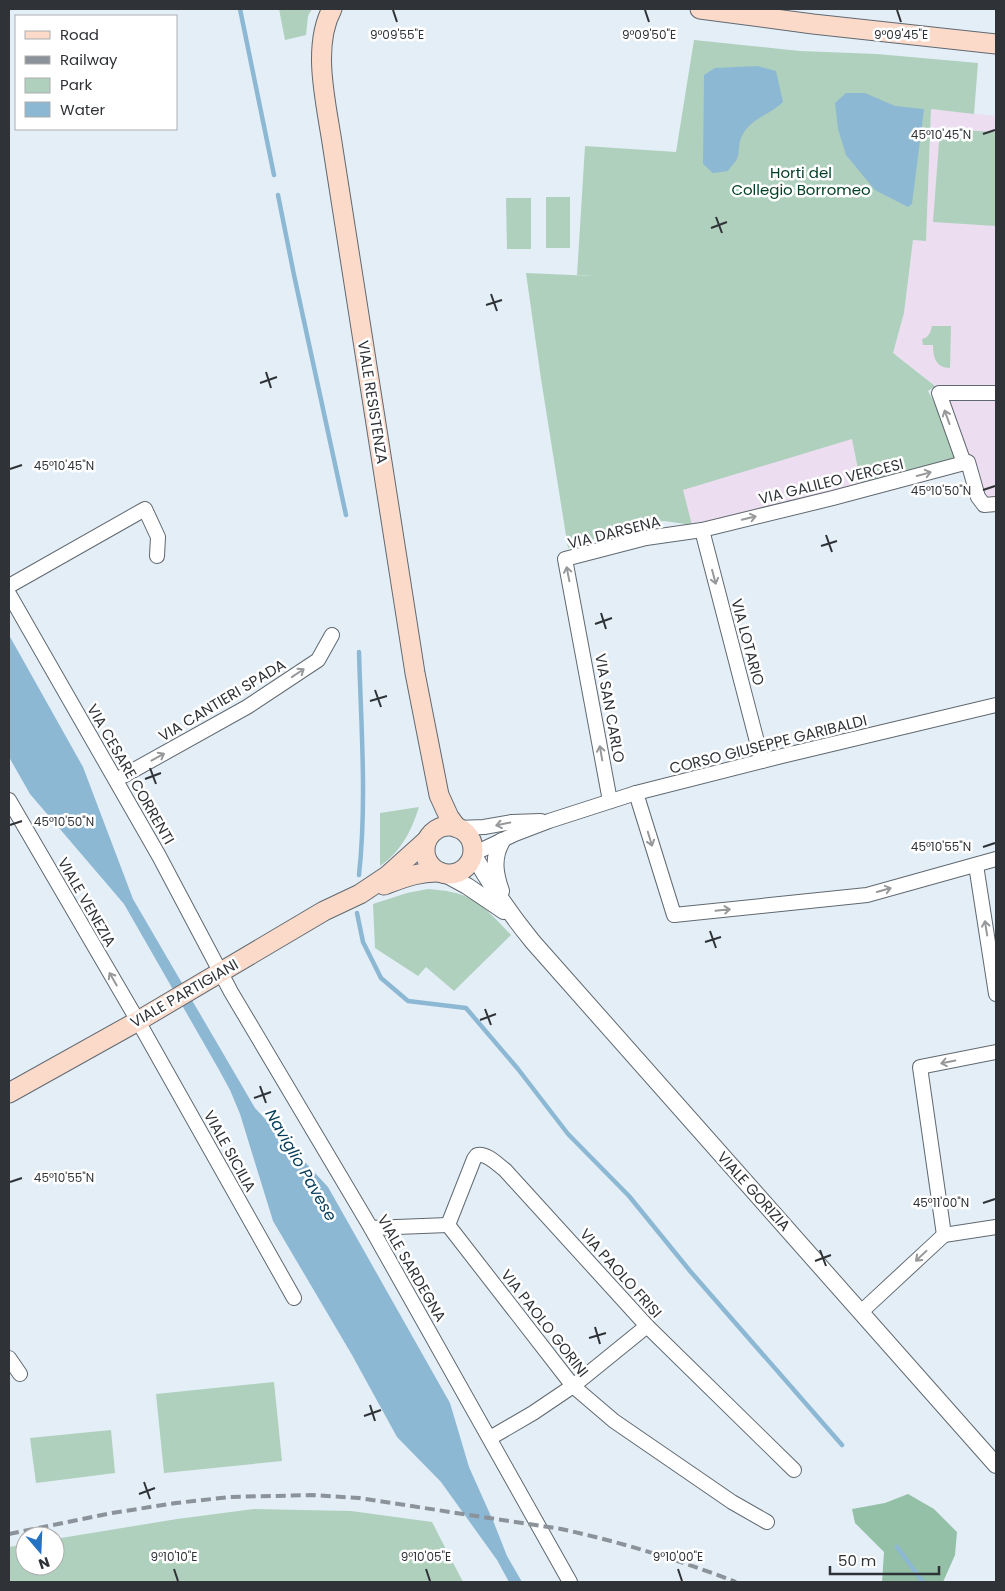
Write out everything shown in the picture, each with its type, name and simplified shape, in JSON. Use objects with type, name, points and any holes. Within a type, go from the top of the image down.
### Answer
[{"type":"main road","name":"VIALE RESISTENZA","points":[[332,9],[326,20],[322,35],[322,75],[415,672],[438,795],[457,828]]},
{"type":"main road","points":[[700,9],[813,24],[996,44]]},
{"type":"main road","name":"VIALE RESISTENZA","points":[[428,839],[435,820],[438,795]]},
{"type":"main road","points":[[442,827],[457,828],[464,831],[470,837],[473,854],[471,861],[460,872],[452,874],[442,873],[431,866],[427,860],[425,852],[428,839],[435,831],[442,827]]},
{"type":"main road","name":"VIALE PARTIGIANI","points":[[360,894],[387,876],[428,839]]},
{"type":"main road","name":"VIALE PARTIGIANI","points":[[9,1093],[143,1018],[324,911],[360,894],[407,876],[424,872],[442,873]]},
{"type":"street","points":[[996,393],[939,393],[978,497],[984,505],[996,504]]},
{"type":"street","name":"VIA GALILEO VERCESI","points":[[702,530],[966,463]]},
{"type":"street","points":[[9,586],[145,509],[158,537],[157,556]]},
{"type":"street","name":"VIA DARSENA","points":[[577,622],[565,559],[646,538],[702,530]]},
{"type":"street","name":"VIA LOTARIO","points":[[702,530],[762,761]]},
{"type":"street","name":"VIA CESARE CORRENTI","points":[[9,594],[159,856],[221,972]]},
{"type":"street","name":"VIA SAN CARLO","points":[[577,622],[610,801]]},
{"type":"street","name":"VIA CANTIERI SPADA","points":[[116,780],[247,707],[318,660],[332,635]]},
{"type":"street","name":"CORSO GIUSEPPE GARIBALDI","points":[[473,854],[502,842],[515,834],[549,821],[636,793],[996,705]]},
{"type":"street","points":[[636,793],[674,915],[867,895],[996,858]]},
{"type":"street","name":"VIALE VENEZIA","points":[[9,800],[143,1018]]},
{"type":"street","name":"CORSO GIUSEPPE GARIBALDI","points":[[457,828],[484,828],[512,822],[549,821]]},
{"type":"street","name":"VIALE GORIZIA","points":[[502,842],[498,851],[495,872],[512,916]]},
{"type":"street","name":"VIALE GORIZIA","points":[[473,854],[494,891],[512,916],[996,1465]]},
{"type":"street","points":[[976,865],[996,994]]},
{"type":"street","name":"VIALE GORIZIA","points":[[442,873],[467,886],[512,916]]},
{"type":"street","name":"VIALE SARDEGNA","points":[[221,972],[371,1228],[570,1582]]},
{"type":"street","name":"VIALE SICILIA","points":[[143,1018],[294,1298]]},
{"type":"street","points":[[944,1235],[920,1067],[996,1052]]},
{"type":"street","name":"VIA PAOLO FRISI","points":[[448,1224],[474,1159],[477,1155],[485,1156],[505,1170],[647,1326],[794,1470]]},
{"type":"street","points":[[371,1228],[448,1224]]},
{"type":"street","name":"VIA PAOLO GORINI","points":[[448,1224],[573,1386],[614,1421],[732,1502],[768,1522]]},
{"type":"street","points":[[862,1312],[944,1235],[996,1227]]},
{"type":"street","points":[[490,1438],[533,1413],[573,1386],[647,1326]]},
{"type":"street","points":[[9,1358],[20,1374]]},
{"type":"shaded area","points":[[931,109],[996,116],[996,388],[937,387],[893,353],[904,313],[913,240],[926,241]]},
{"type":"shaded area","points":[[944,398],[996,399],[996,499],[984,500]]},
{"type":"shaded area","points":[[852,438],[861,484],[734,520],[692,525],[682,490]]},
{"type":"green space","points":[[279,9],[312,9],[308,16],[306,35],[285,40]]},
{"type":"green space","name":"Horti del Collegio Borromeo","points":[[694,40],[800,51],[877,54],[978,63],[974,114],[931,109],[926,241],[913,240],[904,313],[893,353],[935,386],[928,391],[955,443],[961,459],[861,484],[852,439],[683,490],[692,525],[664,521],[639,524],[568,548],[526,273],[594,276],[577,275],[585,146],[676,152]]},
{"type":"green space","points":[[940,129],[996,132],[996,226],[933,222]]},
{"type":"green space","points":[[546,197],[570,197],[570,248],[546,248]]},
{"type":"green space","points":[[506,198],[531,198],[531,249],[507,249]]},
{"type":"green space","points":[[932,326],[951,326],[950,368],[945,368],[938,364],[933,345],[923,345],[922,339],[928,336]]},
{"type":"green space","points":[[419,807],[404,840],[394,854],[380,866],[380,813]]},
{"type":"green space","points":[[428,889],[448,891],[469,898],[484,908],[511,935],[454,991],[426,967],[418,976],[375,948],[373,904],[407,893]]},
{"type":"green space","points":[[274,1382],[282,1461],[164,1473],[156,1394]]},
{"type":"green space","points":[[111,1430],[115,1473],[36,1483],[30,1438]]},
{"type":"green space","points":[[908,1494],[934,1509],[957,1532],[955,1555],[943,1582],[882,1582],[884,1552],[855,1523],[852,1509],[885,1503]]},
{"type":"green space","points":[[254,1509],[351,1511],[432,1522],[463,1582],[9,1582],[9,1547],[15,1546],[15,1576],[65,1576],[65,1537],[177,1519]]},
{"type":"water","points":[[757,66],[776,71],[783,102],[750,125],[746,130],[739,144],[737,159],[728,171],[713,173],[703,164],[704,75],[715,68]]},
{"type":"water","points":[[846,93],[865,93],[895,106],[924,109],[912,204],[908,207],[875,190],[846,155],[838,129],[835,103]]},
{"type":"water","name":"Naviglio Pavese","points":[[9,635],[83,767],[133,899],[255,1108],[328,1187],[450,1403],[469,1467],[507,1556],[522,1582],[509,1582],[497,1560],[441,1482],[397,1437],[352,1355],[273,1221],[240,1114],[218,1068],[124,904],[30,794],[9,757]]},
{"type":"waterway","points":[[240,9],[274,175]]},
{"type":"waterway","points":[[278,195],[346,515]]},
{"type":"waterway","points":[[359,652],[363,819],[359,875]]},
{"type":"waterway","points":[[357,913],[363,942],[381,978],[408,1001],[466,1008],[518,1069],[568,1134],[629,1196],[690,1271],[842,1445]]},
{"type":"waterway","points":[[897,1547],[923,1582]]},
{"type":"railway","points":[[9,1534],[112,1513],[230,1497],[312,1495],[359,1498],[561,1529],[650,1552],[736,1582]]}]
